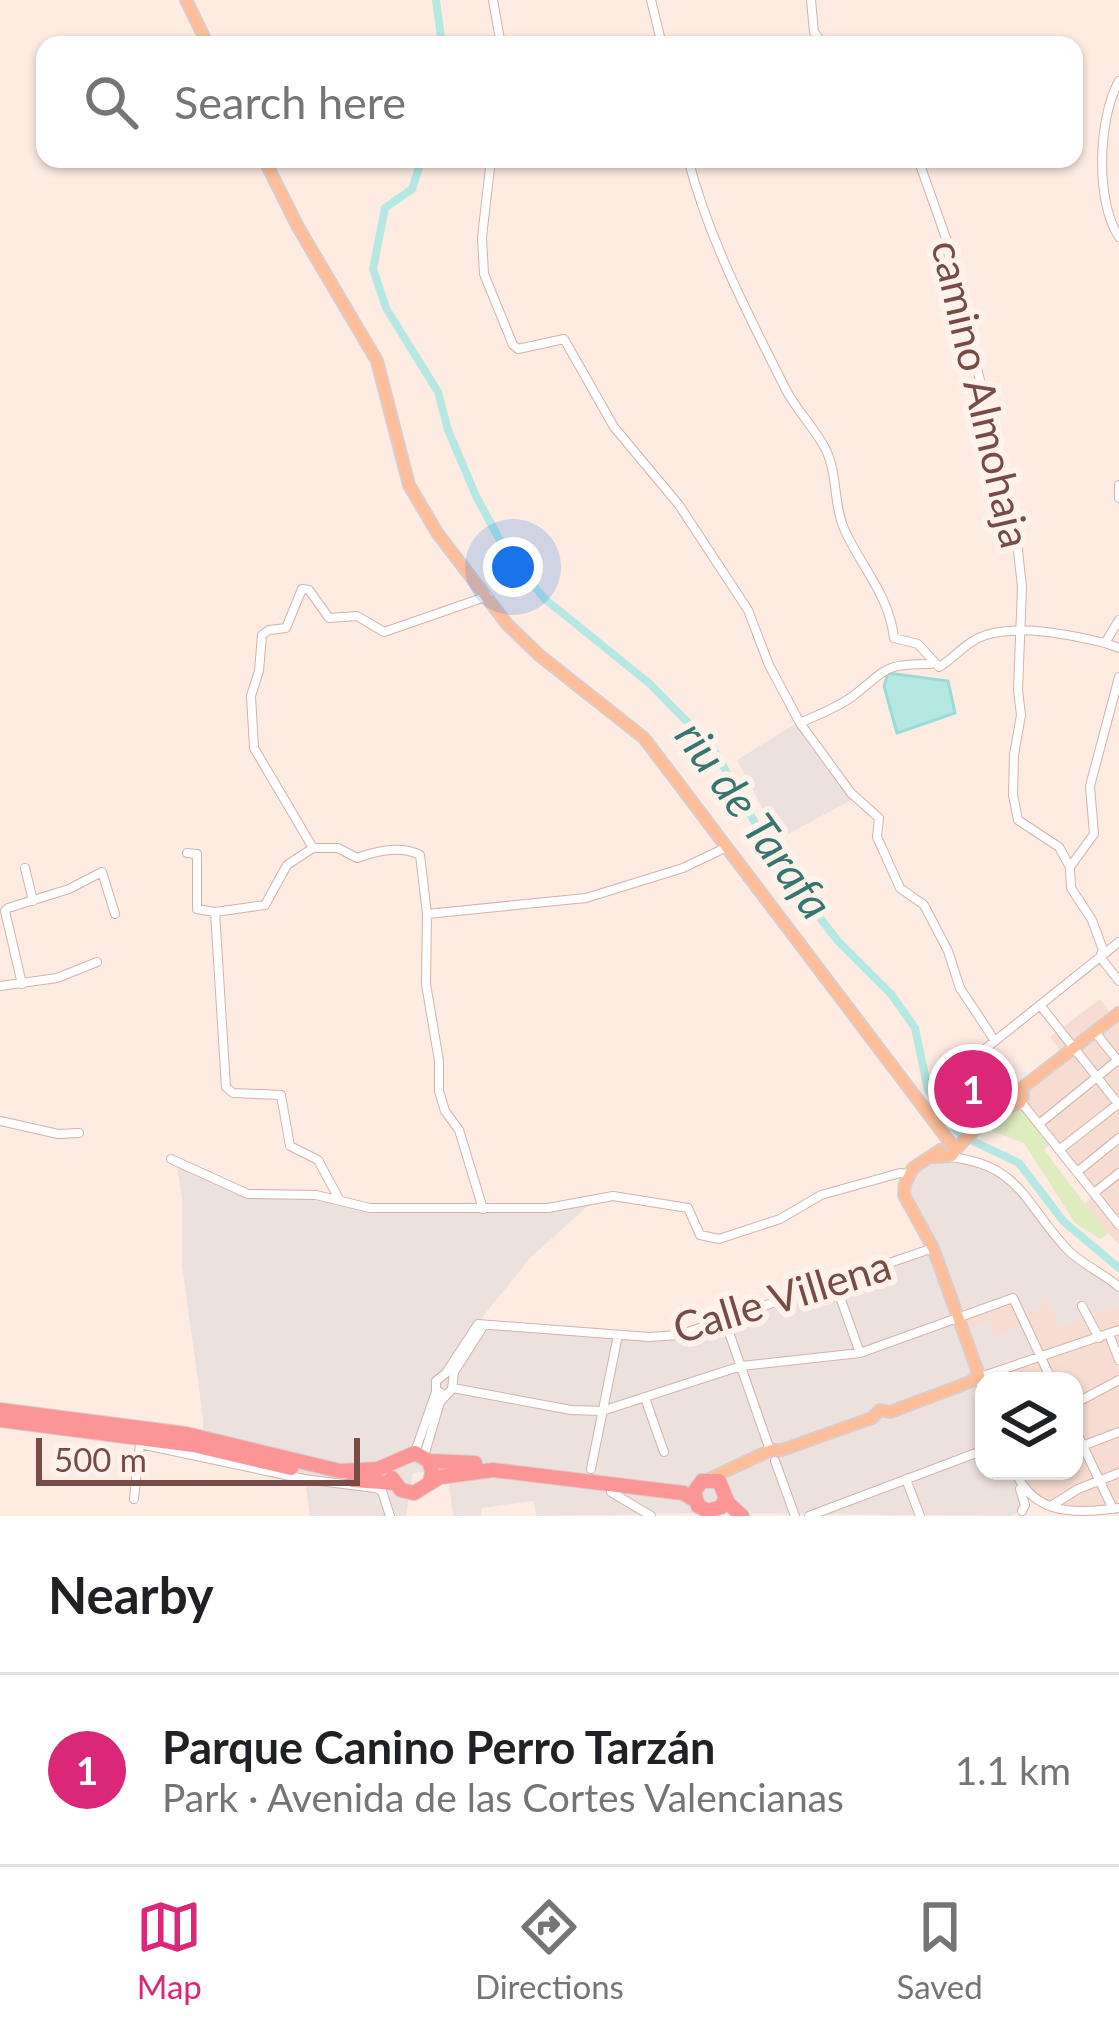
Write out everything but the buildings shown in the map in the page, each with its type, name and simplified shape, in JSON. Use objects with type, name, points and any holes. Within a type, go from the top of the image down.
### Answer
[{"type":"highway","points":[[0,1410],[186,1434],[340,1472],[363,1473],[422,1457],[674,1486],[705,1480]]},
{"type":"highway","points":[[0,1420],[193,1445],[343,1480],[395,1483],[414,1493],[465,1472],[494,1470],[676,1492],[738,1516]]},
{"type":"highway","points":[[422,1457],[432,1472],[430,1483]]},
{"type":"highway","points":[[395,1462],[395,1483]]},
{"type":"highway","points":[[705,1480],[711,1506]]},
{"type":"highway","points":[[705,1480],[711,1506]]},
{"type":"main road","points":[[186,0],[204,36]]},
{"type":"main road","points":[[268,168],[377,361],[409,485],[438,534],[507,623],[539,655],[644,738],[948,1149]]},
{"type":"main road","points":[[977,1372],[933,1248],[907,1204],[905,1184],[925,1160],[948,1149],[1119,1014]]},
{"type":"main road","points":[[705,1480],[975,1384]]},
{"type":"main road","points":[[711,1506],[731,1473],[772,1456]]},
{"type":"street","points":[[493,0],[499,36]]},
{"type":"street","points":[[651,0],[660,36]]},
{"type":"street","points":[[811,0],[817,36]]},
{"type":"street","points":[[1119,81],[1113,92],[1102,168],[1108,218],[1119,237]]},
{"type":"street","points":[[489,168],[482,237],[484,274],[513,345],[518,349],[564,339],[614,428],[680,505],[748,610],[800,723],[850,793],[879,818],[880,845],[899,888],[924,905],[942,937],[965,999],[995,1041]]},
{"type":"street","points":[[691,168],[750,324],[825,448],[840,518],[868,578],[886,598],[894,638],[918,644],[932,664]]},
{"type":"street","name":"camino Almohaja","points":[[921,168],[947,242],[955,310],[977,368],[992,431],[993,470],[1016,524],[1022,587],[1018,691],[1022,716],[1014,755],[1015,808],[1018,820],[1059,848],[1070,867],[1071,888],[1092,920],[1103,950],[1100,957],[1119,982]]},
{"type":"street","points":[[1119,485],[1119,497]]},
{"type":"street","points":[[313,848],[254,748],[250,696],[259,670],[262,635],[286,628],[299,592],[305,588],[329,618],[350,614],[371,621],[384,632],[488,596]]},
{"type":"street","points":[[1105,643],[1119,620]]},
{"type":"street","points":[[800,723],[850,699],[876,673],[896,664],[939,667],[955,651],[986,634],[1021,631],[1119,647]]},
{"type":"street","points":[[1070,867],[1094,834],[1090,789],[1119,677]]},
{"type":"street","points":[[427,914],[586,898],[683,868],[727,847]]},
{"type":"street","points":[[188,853],[197,854],[197,909],[215,912],[265,904],[286,865],[313,848],[338,848],[357,858],[382,850],[416,852],[422,860],[426,985],[440,1061],[439,1091],[445,1111],[459,1130],[483,1209]]},
{"type":"street","points":[[25,868],[33,901]]},
{"type":"street","points":[[22,984],[5,911],[102,872],[115,914]]},
{"type":"street","points":[[215,912],[226,1088],[233,1093],[281,1096],[290,1146],[318,1160],[340,1201]]},
{"type":"street","points":[[1119,942],[980,1053],[1119,1225]]},
{"type":"street","points":[[0,986],[57,978],[97,962]]},
{"type":"street","points":[[1040,1005],[1119,1104],[1060,1150]]},
{"type":"street","points":[[1039,1124],[1118,1061],[1096,1033]]},
{"type":"street","points":[[0,1121],[58,1134],[79,1133]]},
{"type":"street","points":[[1077,1172],[1119,1138]]},
{"type":"street","points":[[948,1149],[1013,1176],[1071,1250],[1119,1285]]},
{"type":"street","points":[[171,1159],[248,1194],[316,1195],[370,1208],[548,1208],[613,1196],[672,1204],[688,1208],[700,1235],[710,1240],[754,1230],[821,1195],[909,1174]]},
{"type":"street","points":[[1094,1193],[1119,1174]]},
{"type":"street","name":"Calle Villena","points":[[445,1386],[473,1326],[679,1335],[933,1248]]},
{"type":"street","points":[[835,1283],[860,1353]]},
{"type":"street","points":[[422,1457],[445,1386],[571,1410],[602,1411],[741,1366],[860,1353],[1013,1298],[1048,1372]]},
{"type":"street","points":[[1082,1306],[1109,1335],[1119,1360]]},
{"type":"street","points":[[725,1322],[795,1516]]},
{"type":"street","points":[[591,1468],[618,1334]]},
{"type":"street","points":[[1006,1372],[1109,1335]]},
{"type":"street","points":[[1083,1399],[1119,1379]]},
{"type":"street","points":[[645,1398],[664,1452]]},
{"type":"street","points":[[1083,1445],[1119,1432]]},
{"type":"street","points":[[83,1437],[376,1488],[382,1491],[390,1516]]},
{"type":"street","points":[[134,1499],[140,1444]]},
{"type":"street","points":[[809,1516],[975,1453]]},
{"type":"street","points":[[1023,1480],[1045,1506],[1070,1513],[1116,1509],[1083,1455]]},
{"type":"street","points":[[1009,1516],[1045,1506],[1119,1473]]},
{"type":"street","points":[[906,1479],[920,1516]]},
{"type":"street","points":[[1018,1480],[1025,1502],[1022,1511]]},
{"type":"street","points":[[611,1492],[651,1516]]},
{"type":"shaded area","points":[[795,724],[851,800],[779,839],[737,760]]},
{"type":"shaded area","points":[[1100,999],[1114,1017],[1119,1014],[1119,1245],[1083,1206],[1093,1196],[1016,1097],[1065,1057],[1050,1037]]},
{"type":"shaded area","points":[[960,1153],[1013,1175],[1073,1250],[1119,1281],[1119,1305],[1058,1327],[1047,1300],[1023,1320],[1012,1298],[959,1319],[963,1330],[988,1320],[996,1336],[1025,1323],[1042,1358],[1003,1372],[975,1372],[975,1480],[1018,1480],[1027,1502],[1022,1511],[1009,1516],[536,1516],[530,1501],[482,1508],[481,1516],[453,1516],[447,1469],[413,1473],[406,1516],[310,1516],[305,1482],[203,1458],[203,1418],[182,1265],[182,1198],[176,1161],[248,1194],[316,1195],[353,1205],[548,1208],[589,1200],[531,1257],[480,1320],[485,1324],[679,1335],[932,1248],[904,1195],[920,1163]]},
{"type":"shaded area","points":[[1013,1298],[1048,1299],[1058,1327],[1119,1305],[1119,1508],[1080,1513],[1037,1502],[1021,1480],[1083,1480],[1083,1372],[984,1372],[996,1337],[963,1330],[959,1319]]},
{"type":"green space","points":[[1012,1108],[1021,1108],[1050,1144],[1044,1150],[1108,1234],[1100,1239],[1075,1223],[1024,1143],[986,1129]]},
{"type":"water","points":[[888,673],[948,681],[955,713],[897,733],[884,686]]},
{"type":"waterway","name":"riu de Tarafa","points":[[436,0],[441,36]]},
{"type":"waterway","name":"riu de Tarafa","points":[[419,168],[412,189],[385,208],[373,269],[386,308],[438,392],[448,430],[476,496],[509,557],[545,599],[650,684],[713,748],[780,867],[915,1028],[928,1090],[955,1128],[1019,1163],[1064,1222],[1119,1268]]},
{"type":"place","name":"Parque Canino Perro Tarzán","points":[[973,1089]]}]
